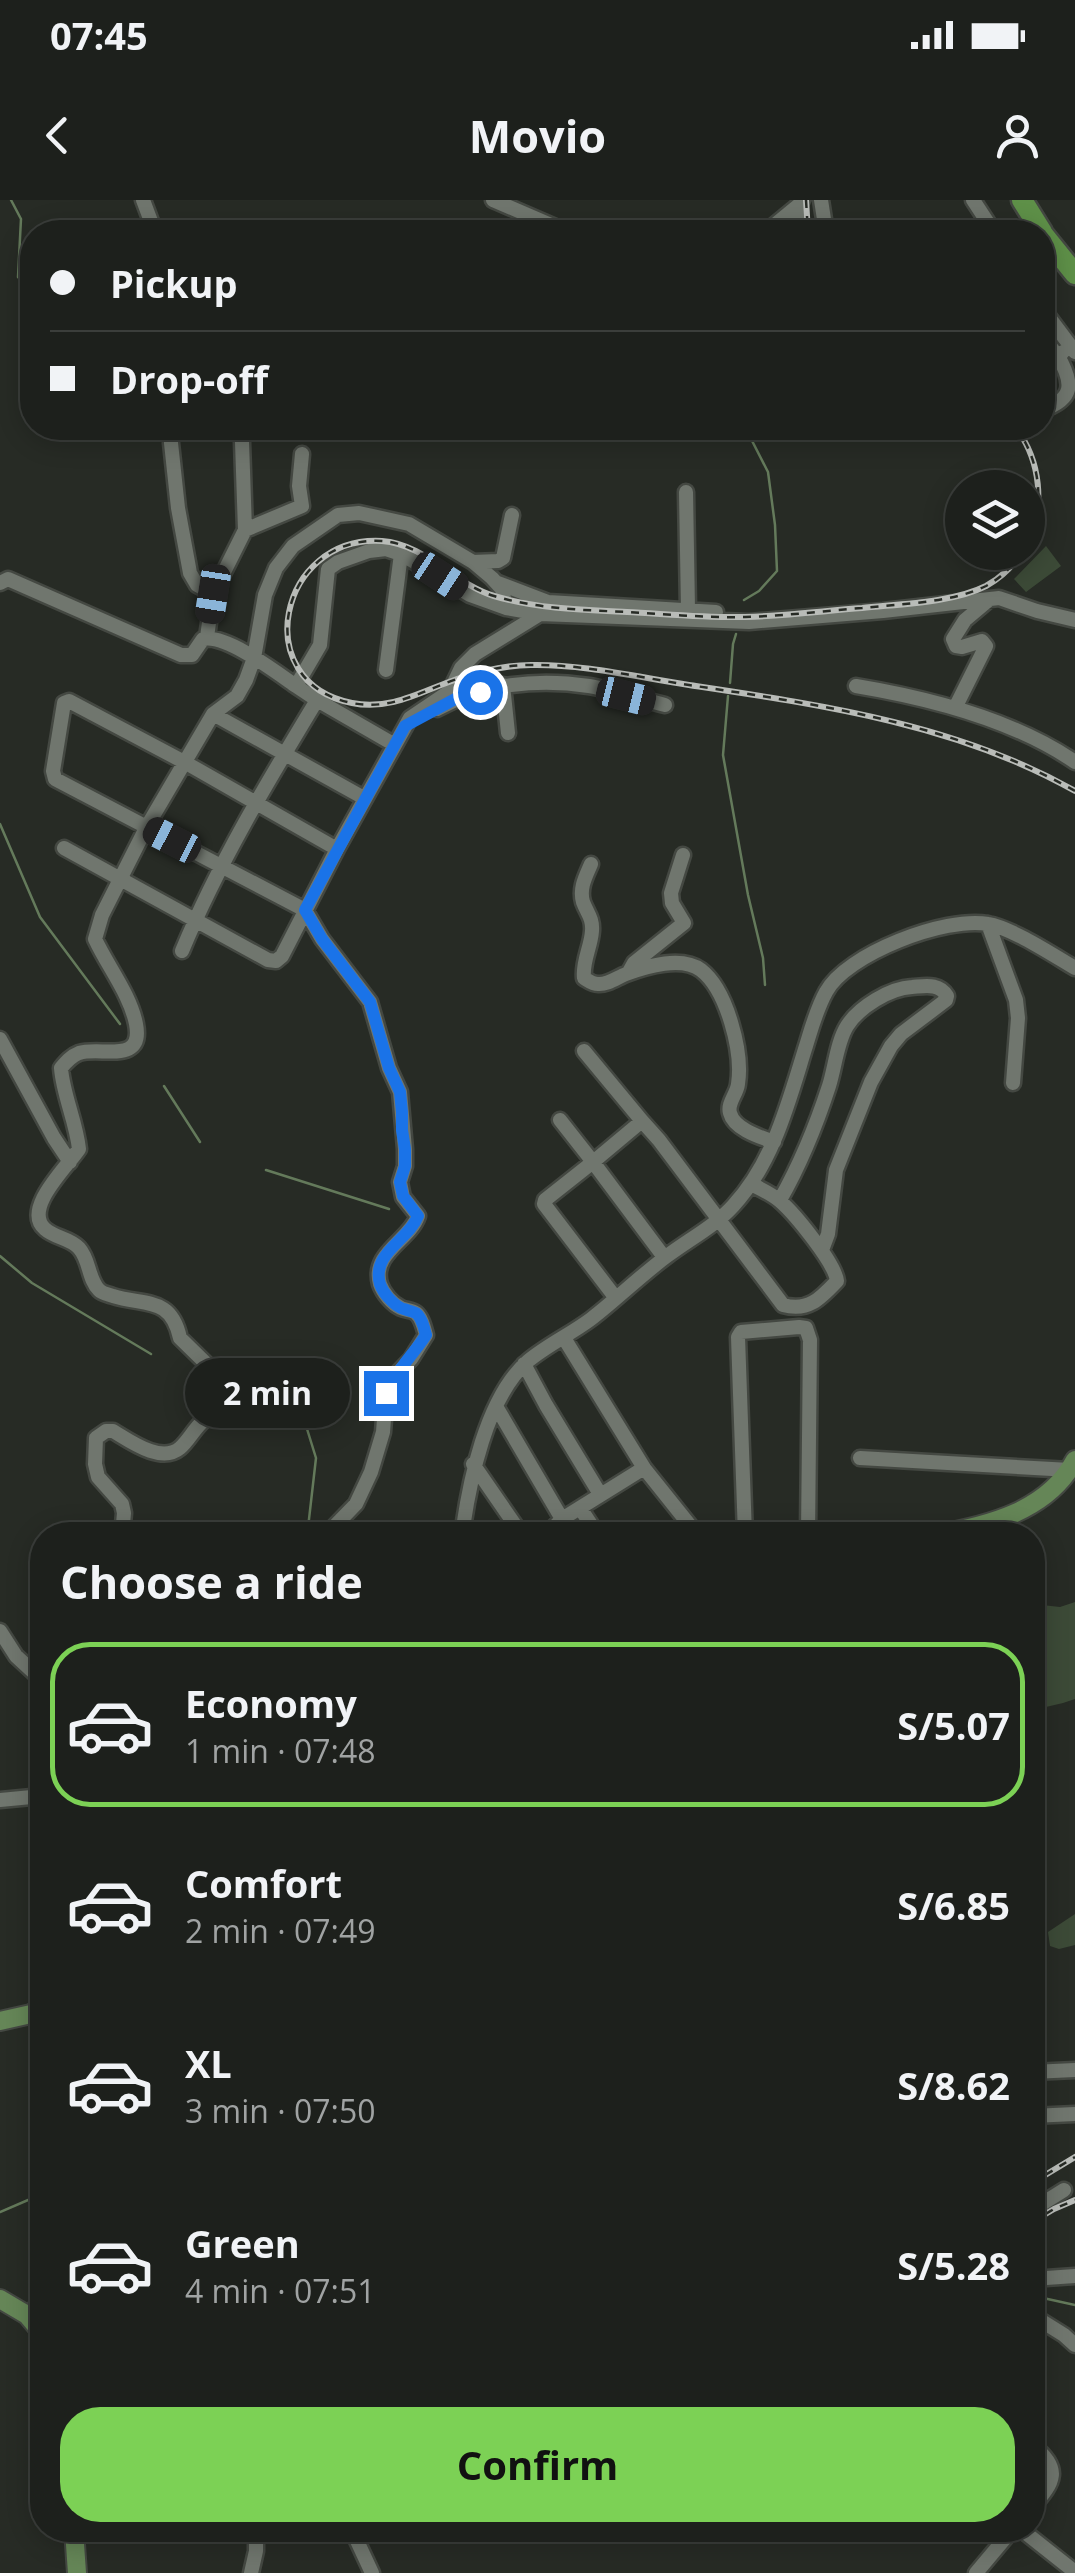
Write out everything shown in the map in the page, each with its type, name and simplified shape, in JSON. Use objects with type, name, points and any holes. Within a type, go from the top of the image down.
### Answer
[{"type":"highway","points":[[1055,249],[1075,274]]},
{"type":"main road","points":[[989,1522],[1035,1505],[1072,1465]]},
{"type":"main road","points":[[0,2022],[30,2014]]},
{"type":"main road","points":[[0,2299],[30,2308]]},
{"type":"main road","points":[[75,2542],[76,2571]]},
{"type":"street","points":[[494,200],[540,220]]},
{"type":"street","points":[[780,220],[801,202]]},
{"type":"street","points":[[1055,325],[1073,349],[1058,356]]},
{"type":"street","points":[[1055,352],[1066,373],[1068,392],[1064,400],[1055,404]]},
{"type":"street","points":[[0,583],[8,579],[181,654],[192,655],[207,637],[213,594],[245,530],[242,442]]},
{"type":"street","points":[[171,443],[190,574],[198,585],[213,594]]},
{"type":"street","points":[[302,454],[302,506]]},
{"type":"street","points":[[686,492],[694,614]]},
{"type":"street","points":[[245,530],[302,506],[331,518]]},
{"type":"street","points":[[123,1522],[122,1504],[98,1477],[94,1464],[96,1438],[113,1431],[157,1452],[175,1452],[228,1400],[230,1390],[180,1338],[166,1309],[100,1292],[80,1248],[40,1224],[38,1210],[44,1195],[78,1149],[61,1068],[80,1052],[126,1051],[134,1045],[136,1025],[123,990],[96,940],[102,915],[146,828],[214,714],[237,696],[254,658],[265,595],[276,568],[294,546],[331,518],[358,514],[410,524],[474,562],[498,582],[548,602],[773,620],[990,598],[1075,620]]},
{"type":"street","points":[[474,562],[503,558],[512,515]]},
{"type":"street","points":[[296,686],[320,644],[328,570],[338,562],[369,551],[386,549],[402,554],[470,596],[540,614],[716,612]]},
{"type":"street","points":[[386,670],[402,554]]},
{"type":"street","points":[[498,582],[506,608]]},
{"type":"street","points":[[955,708],[986,646],[982,641],[956,646],[953,639],[965,620],[990,598]]},
{"type":"street","points":[[64,848],[268,960],[276,960],[282,956],[410,718],[453,688],[469,659],[540,614]]},
{"type":"street","points":[[207,637],[254,658],[395,745]]},
{"type":"street","points":[[405,726],[457,698],[503,685],[588,686],[665,705]]},
{"type":"street","points":[[503,685],[508,733]]},
{"type":"street","points":[[856,686],[955,708],[1050,745],[1075,762]]},
{"type":"street","points":[[182,952],[222,866],[317,700]]},
{"type":"street","points":[[337,848],[186,763],[69,701],[64,703],[56,779],[305,910],[370,1002],[400,1092],[405,1149],[400,1182],[403,1196],[418,1216],[389,1250],[379,1268],[379,1282],[398,1307],[416,1313],[426,1335],[391,1380],[383,1432],[371,1472],[356,1504],[339,1522]]},
{"type":"street","points":[[214,714],[364,798]]},
{"type":"street","points":[[629,972],[634,963],[684,924],[672,904],[671,893],[683,855]]},
{"type":"street","points":[[592,864],[582,891],[592,918],[584,978],[604,984],[629,972],[685,963],[704,972],[729,1010],[735,1040],[738,1084],[730,1114],[739,1125],[774,1142]]},
{"type":"street","points":[[464,1522],[474,1464],[504,1391],[524,1364],[592,1318],[664,1258],[718,1220],[752,1184],[774,1142],[818,1008],[834,980],[906,936],[951,926],[988,924],[1013,933],[1075,968]]},
{"type":"street","points":[[988,924],[1016,1000],[1013,1083]]},
{"type":"street","points":[[780,1200],[816,1124],[847,1026],[897,989],[942,989],[946,1000],[891,1046],[871,1082],[836,1170],[828,1234],[822,1250]]},
{"type":"street","points":[[0,1039],[70,1162]]},
{"type":"street","points":[[584,1051],[659,1140],[783,1305],[804,1308],[820,1299],[836,1281],[836,1271],[780,1200],[752,1184]]},
{"type":"street","points":[[560,1120],[664,1258]]},
{"type":"street","points":[[615,1297],[544,1202],[642,1121]]},
{"type":"street","points":[[745,1522],[738,1336],[741,1332],[800,1326],[806,1328],[810,1340],[808,1522]]},
{"type":"street","points":[[564,1338],[644,1468],[688,1522]]},
{"type":"street","points":[[524,1364],[600,1494]]},
{"type":"street","points":[[497,1408],[562,1520],[644,1468]]},
{"type":"street","points":[[860,1458],[1072,1465]]},
{"type":"street","points":[[474,1464],[513,1522]]},
{"type":"street","points":[[580,1508],[589,1522]]},
{"type":"street","points":[[0,1632],[30,1669]]},
{"type":"street","points":[[0,1800],[30,1797]]},
{"type":"street","points":[[1045,2071],[1075,2070]]},
{"type":"street","points":[[1045,2115],[1075,2114]]},
{"type":"street","points":[[1045,2202],[1064,2190]]},
{"type":"street","points":[[1045,2278],[1075,2276]]},
{"type":"street","points":[[1045,2323],[1075,2345]]},
{"type":"street","points":[[1045,2456],[1054,2472],[1045,2490]]},
{"type":"street","points":[[251,2573],[256,2542]]},
{"type":"street","points":[[358,2542],[372,2573]]},
{"type":"street","points":[[976,2573],[1002,2542]]},
{"type":"street","points":[[1037,2542],[1075,2572]]},
{"type":"green space","points":[[1045,547],[1061,566],[1026,592],[1014,579],[1023,570],[1045,570]]},
{"type":"green space","points":[[1075,1602],[1075,1699],[1045,1707],[1045,1605],[1060,1607]]},
{"type":"green space","points":[[1075,1914],[1075,1945],[1059,1949],[1050,1946],[1048,1932]]},
{"type":"waterway","points":[[11,200],[21,220]]},
{"type":"waterway","points":[[20,238],[20,279]]},
{"type":"waterway","points":[[744,600],[759,591],[777,571],[768,472],[752,440]]},
{"type":"waterway","points":[[730,683],[736,634]]},
{"type":"waterway","points":[[728,696],[723,755],[765,985]]},
{"type":"waterway","points":[[0,824],[40,917],[120,1024]]},
{"type":"waterway","points":[[164,1086],[200,1142]]},
{"type":"waterway","points":[[266,1170],[389,1209]]},
{"type":"waterway","points":[[0,1256],[32,1283],[151,1354]]},
{"type":"waterway","points":[[265,1388],[299,1403],[316,1458],[309,1522]]},
{"type":"waterway","points":[[0,2212],[30,2199]]},
{"type":"waterway","points":[[1045,2298],[1075,2305]]},
{"type":"railway","points":[[806,200],[807,220]]},
{"type":"railway","points":[[1023,440],[1035,470]]},
{"type":"railway","points":[[1008,570],[986,586],[942,599],[716,617],[577,609],[511,600],[479,590],[412,549],[382,541],[347,545],[319,561],[299,584],[289,612],[288,641],[298,668],[319,690],[352,703],[393,702],[502,667],[551,665],[590,669],[888,720],[984,749],[1075,791]]},
{"type":"railway","points":[[1045,2175],[1075,2157]]},
{"type":"railway","points":[[1045,2214],[1075,2200]]},
{"type":"route","points":[[386,1393],[391,1380],[426,1335],[416,1313],[398,1307],[379,1282],[379,1268],[389,1250],[418,1216],[403,1196],[400,1182],[405,1149],[400,1092],[370,1002],[305,910],[405,726],[457,698],[480,692]]}]
